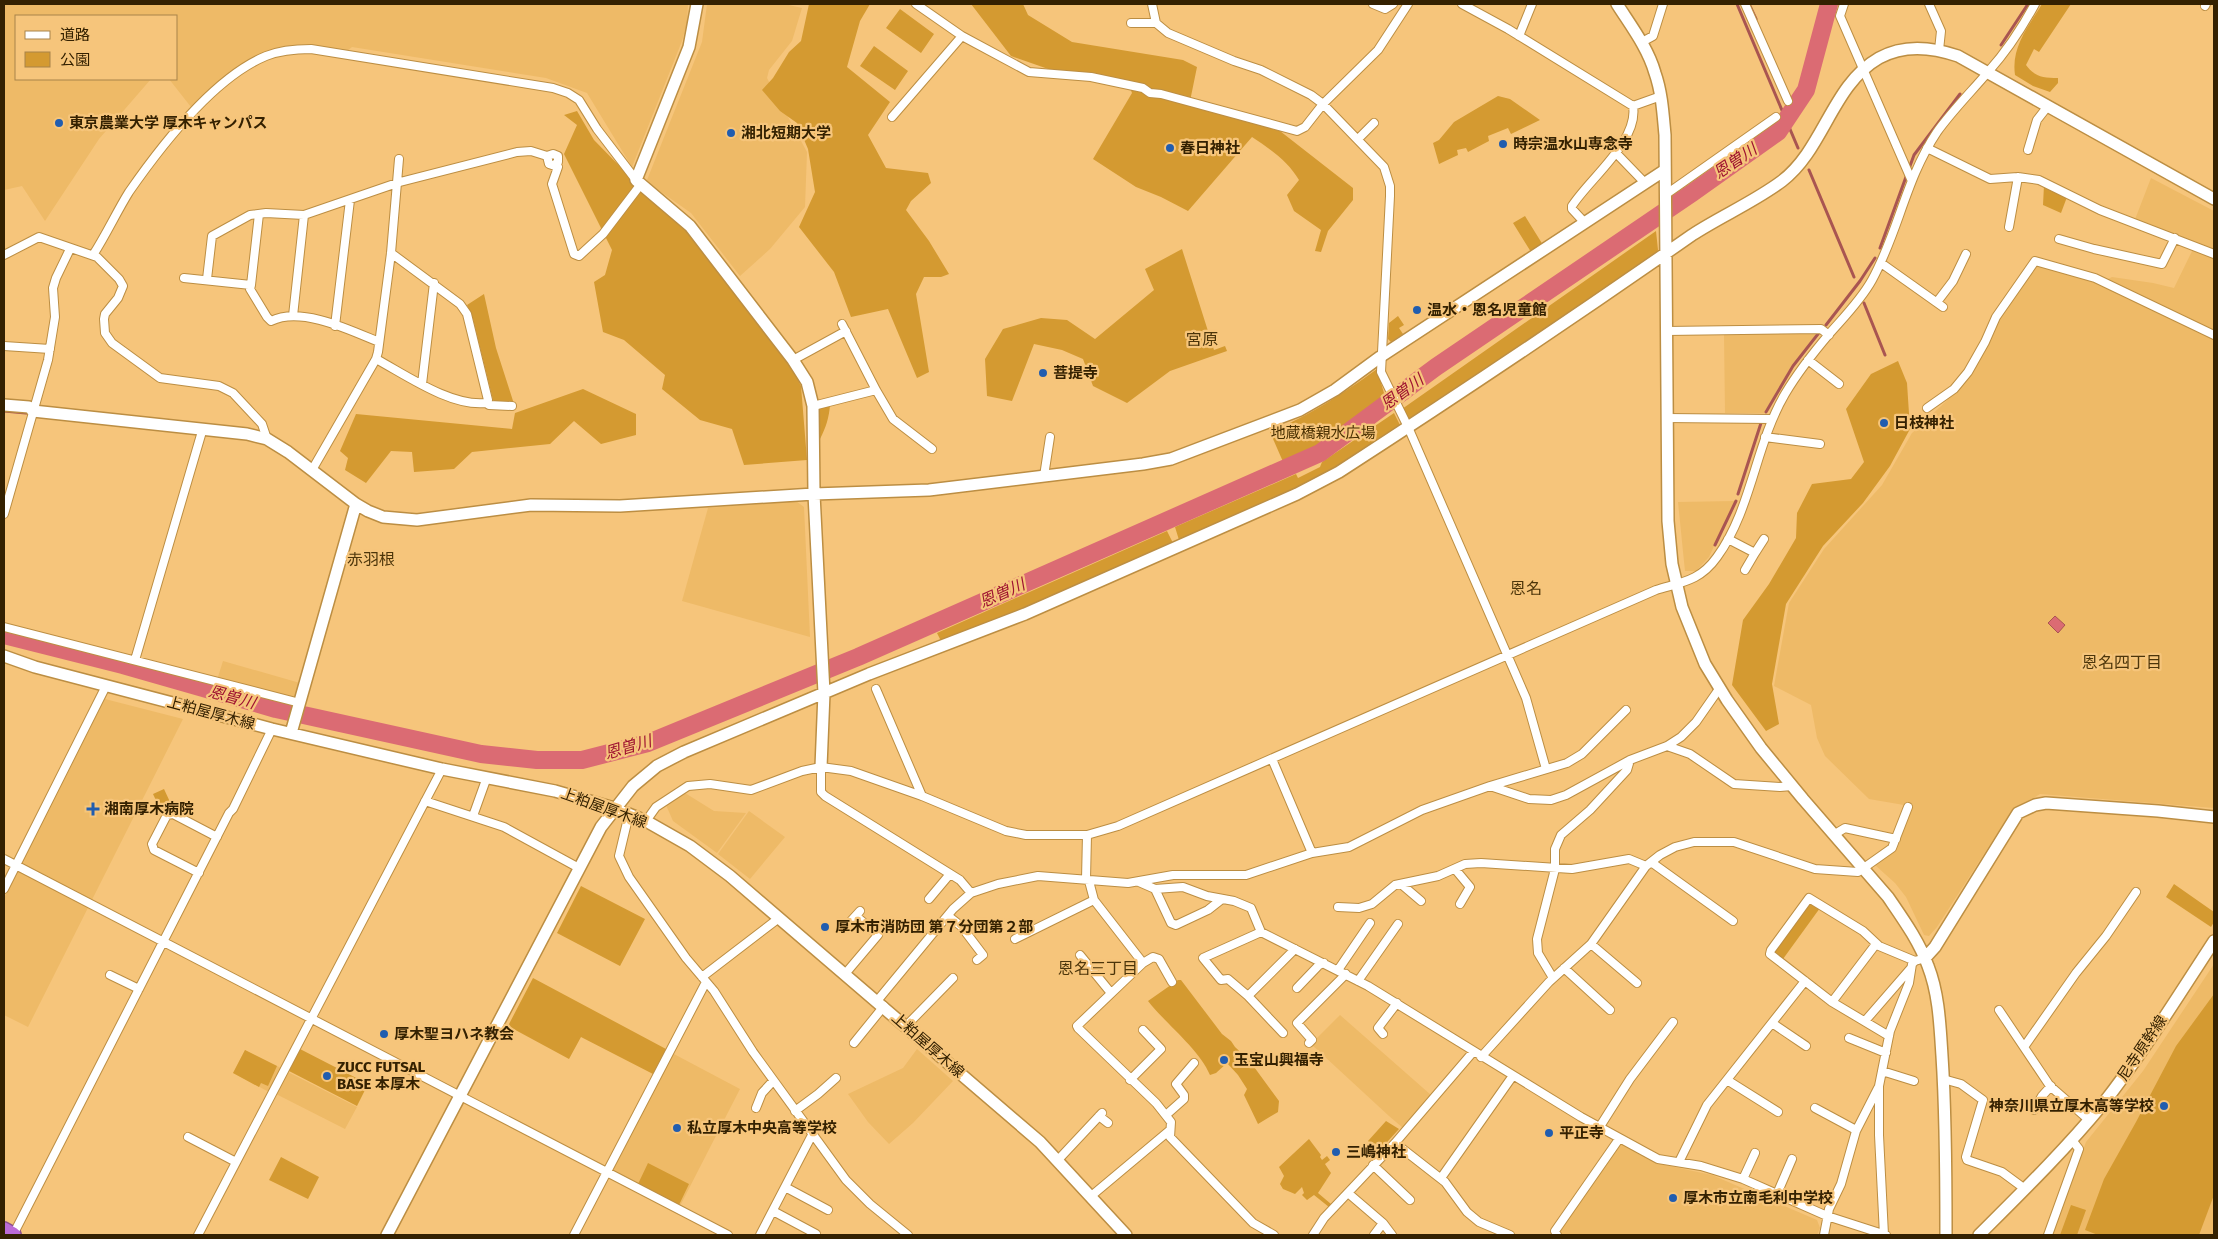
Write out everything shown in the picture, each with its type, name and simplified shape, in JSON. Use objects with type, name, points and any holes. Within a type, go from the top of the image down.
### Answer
[{"type":"highway","points":[[4,1230],[13,1235]]},
{"type":"street","points":[[207,279],[212,236],[250,215],[304,215],[396,184],[517,152],[531,151],[547,156],[549,164],[558,167],[552,184],[574,254],[576,257],[579,256],[603,234],[639,182],[689,47],[697,4]]},
{"type":"street","points":[[916,4],[962,36],[1029,72],[1099,78],[1143,88],[1150,92],[1297,130],[1304,127],[1323,104],[1378,50],[1408,4]]},
{"type":"street","points":[[1152,4],[1156,23],[1168,34],[1261,70],[1311,95],[1323,104],[1384,167],[1390,186],[1380,358],[1381,372],[1408,426],[1526,698],[1546,769]]},
{"type":"street","points":[[1373,4],[1385,9],[1393,4]]},
{"type":"street","points":[[1462,4],[1519,36],[1633,106],[1634,112],[1628,131],[1616,153],[1572,206],[1572,209],[1585,222]]},
{"type":"street","points":[[1519,36],[1532,4]]},
{"type":"street","points":[[1139,882],[1155,890],[1183,887],[1234,901],[1251,908],[1261,932],[1346,974],[1397,1003],[1512,1076],[1599,1128],[1658,1160],[1701,1166],[1743,1179],[1827,1216],[1885,1235],[1879,1135],[1879,1086],[1889,1036],[1917,963],[1898,912],[1835,834],[1761,748],[1719,689],[1689,628],[1676,584],[1668,521],[1665,135],[1661,96],[1655,72],[1642,42],[1617,4]]},
{"type":"street","points":[[1642,42],[1653,36],[1664,4]]},
{"type":"street","points":[[1744,4],[1788,101]]},
{"type":"street","points":[[1844,4],[1840,16],[1908,173]]},
{"type":"street","points":[[1929,4],[1941,31],[1940,50]]},
{"type":"street","points":[[646,822],[656,807],[688,786],[710,784],[751,790],[802,771],[821,767],[851,771],[922,796],[1006,831],[1026,834],[1087,835],[1118,826],[1656,590],[1700,576],[1716,558],[1728,539],[1746,498],[1772,418],[1808,360],[1870,283],[1881,263],[1897,223],[1908,173],[1938,130],[1988,72],[2026,22],[2035,4]]},
{"type":"street","points":[[1131,23],[1156,23]]},
{"type":"street","points":[[892,117],[962,36]]},
{"type":"street","points":[[387,1235],[601,827],[633,786],[657,766],[824,689],[1025,614],[1297,494],[1339,472],[1707,225],[1784,180],[1801,161],[1837,104],[1863,69],[1881,57],[1900,50],[1916,48],[1940,50],[1958,56],[2214,199]]},
{"type":"street","points":[[93,256],[129,192],[170,135],[199,106],[247,67],[266,56],[291,49],[311,49],[553,88],[568,93],[578,100],[585,107],[597,129],[639,182],[690,226],[794,360],[807,382],[813,406],[814,494],[824,689],[821,792],[824,796],[960,880],[971,893]]},
{"type":"street","points":[[1633,106],[1661,96]]},
{"type":"street","points":[[2028,150],[2037,120],[2048,106]]},
{"type":"street","points":[[1665,197],[1776,117]]},
{"type":"street","points":[[1358,139],[1374,123]]},
{"type":"street","points":[[1927,148],[1990,179],[2018,177],[2039,180],[2100,210],[2214,254]]},
{"type":"street","points":[[1616,153],[1645,183]]},
{"type":"street","points":[[312,470],[376,359],[391,253],[399,159]]},
{"type":"street","points":[[4,405],[29,407],[33,411],[203,428],[247,434],[267,439],[288,452],[356,504],[383,517],[417,520],[532,505],[620,506],[814,494],[929,490],[1044,476],[1171,458],[1300,410],[1336,390],[1380,358],[1665,170]]},
{"type":"street","points":[[2009,227],[2018,177]]},
{"type":"street","points":[[335,326],[350,200]]},
{"type":"street","points":[[259,214],[250,289],[266,317],[271,321],[278,318],[303,315],[379,342]]},
{"type":"street","points":[[293,316],[304,215]]},
{"type":"street","points":[[4,255],[39,237],[93,256],[119,279],[123,286],[118,298],[105,314],[104,319],[105,333],[112,343],[160,378],[218,386],[233,393],[262,424],[267,439]]},
{"type":"street","points":[[2059,239],[2162,264],[2175,238]]},
{"type":"street","points":[[4,514],[50,349],[55,317],[53,288],[70,248]]},
{"type":"street","points":[[391,253],[456,300],[466,314],[488,400],[486,403]]},
{"type":"street","points":[[1881,263],[1940,304],[1965,265],[1966,254]]},
{"type":"street","points":[[1928,408],[1954,389],[1968,372],[1985,342],[1996,317],[2035,261],[2095,278],[2214,335]]},
{"type":"street","points":[[184,278],[251,285]]},
{"type":"street","points":[[422,384],[434,283]]},
{"type":"street","points":[[794,360],[844,328],[893,419],[932,449]]},
{"type":"street","points":[[1666,331],[1822,329],[1829,335]]},
{"type":"street","points":[[4,346],[50,349]]},
{"type":"street","points":[[376,359],[452,399],[489,405],[512,406]]},
{"type":"street","points":[[1808,360],[1839,384]]},
{"type":"street","points":[[813,406],[876,390]]},
{"type":"street","points":[[1666,418],[1772,418]]},
{"type":"street","points":[[134,660],[203,428]]},
{"type":"street","points":[[1765,436],[1812,440],[1820,444]]},
{"type":"street","points":[[1044,476],[1050,437]]},
{"type":"street","points":[[293,728],[356,504]]},
{"type":"street","points":[[1728,539],[1755,553]]},
{"type":"street","points":[[1745,570],[1764,539]]},
{"type":"street","points":[[4,627],[300,704]]},
{"type":"street","name":"上粕屋厚木線","points":[[4,656],[35,668],[272,729],[293,728],[442,769],[555,791],[614,808],[646,822],[690,846],[730,876],[906,1026],[1033,1136],[1126,1235]]},
{"type":"street","points":[[4,889],[106,686]]},
{"type":"street","points":[[1490,786],[1529,800],[1551,800],[1566,795],[1630,760],[1667,746],[1681,737],[1696,722],[1719,689]]},
{"type":"street","points":[[876,690],[922,796]]},
{"type":"street","points":[[856,1039],[880,1004],[948,916],[971,893],[998,884],[1038,876],[1139,882],[1173,875],[1246,875],[1312,853],[1349,847],[1422,810],[1490,786],[1567,763],[1582,754],[1626,710]]},
{"type":"street","points":[[13,1235],[233,809],[272,729]]},
{"type":"street","points":[[1667,746],[1690,754],[1734,784],[1792,786]]},
{"type":"street","points":[[1272,759],[1312,853]]},
{"type":"street","points":[[1553,978],[1538,953],[1537,939],[1554,869],[1555,849],[1561,835],[1590,810],[1627,770],[1630,760]]},
{"type":"street","points":[[198,1235],[442,769]]},
{"type":"street","points":[[472,816],[487,777]]},
{"type":"street","points":[[425,801],[504,828],[579,868]]},
{"type":"street","points":[[1865,1021],[1917,963],[1935,948],[2018,813],[2035,804],[2061,804],[2158,810],[2214,817]]},
{"type":"street","points":[[1481,1057],[1553,978],[1591,944],[1649,864],[1675,847],[1694,842],[1734,842],[1815,869],[1858,872],[1892,848],[1908,807]]},
{"type":"street","points":[[199,873],[154,850],[152,844],[163,822],[167,815],[172,814],[217,837]]},
{"type":"street","points":[[629,814],[619,856],[629,877],[729,1013],[773,1081],[846,1180],[870,1204],[908,1235]]},
{"type":"street","points":[[1835,834],[1845,828],[1896,839]]},
{"type":"street","points":[[1087,835],[1087,880],[1094,900],[1109,924],[1143,963]]},
{"type":"street","points":[[4,859],[728,1235]]},
{"type":"street","points":[[1338,907],[1358,908],[1372,904],[1395,885],[1438,876],[1476,861],[1572,869],[1628,859],[1649,864],[1733,921]]},
{"type":"street","points":[[1455,869],[1470,887],[1460,904]]},
{"type":"street","points":[[929,899],[950,874]]},
{"type":"street","points":[[1401,884],[1421,901]]},
{"type":"street","points":[[1155,890],[1171,923],[1176,925],[1208,910],[1222,899]]},
{"type":"street","points":[[2024,1047],[2136,892]]},
{"type":"street","points":[[1889,1036],[1832,1002],[1770,954],[1809,898],[1863,931],[1876,944],[1917,963],[1931,972],[1936,996],[1943,1079],[1946,1144],[1946,1235]]},
{"type":"street","points":[[1019,939],[1053,924],[1094,900]]},
{"type":"street","points":[[855,916],[878,934]]},
{"type":"street","points":[[948,916],[961,926],[980,957],[990,950]]},
{"type":"street","points":[[574,1235],[704,979],[779,918]]},
{"type":"street","points":[[1338,970],[1366,934],[1370,923]]},
{"type":"street","points":[[1358,981],[1395,933],[1398,924]]},
{"type":"street","points":[[845,974],[884,927]]},
{"type":"street","points":[[1261,932],[1203,958],[1221,980],[1228,979],[1248,996],[1283,1033]]},
{"type":"street","name":"尼寺原幹線","points":[[1979,1235],[2072,1140],[2089,1120],[2122,1078],[2214,941]]},
{"type":"street","points":[[1591,944],[1637,983]]},
{"type":"street","points":[[1832,1002],[1876,944]]},
{"type":"street","points":[[1248,996],[1295,949]]},
{"type":"street","points":[[1080,955],[1112,993]]},
{"type":"street","points":[[1172,982],[1159,959],[1153,957],[1143,963],[1077,1026],[1166,1115],[1171,1122],[1170,1137],[1253,1223],[1274,1235]]},
{"type":"street","points":[[1296,988],[1319,965],[1324,963]]},
{"type":"street","points":[[1564,968],[1610,1010]]},
{"type":"street","points":[[1309,1043],[1312,1040],[1297,1023],[1346,974]]},
{"type":"street","points":[[110,975],[139,989]]},
{"type":"street","points":[[906,1026],[954,978]]},
{"type":"street","points":[[1679,1162],[1707,1106],[1805,981]]},
{"type":"street","points":[[1383,1034],[1378,1028],[1397,1003]]},
{"type":"street","points":[[1999,1010],[2051,1086],[2089,1120]]},
{"type":"street","points":[[1599,1128],[1630,1078],[1673,1022]]},
{"type":"street","points":[[1772,1023],[1806,1046]]},
{"type":"street","points":[[1130,1080],[1163,1051],[1148,1031]]},
{"type":"street","points":[[1849,1038],[1886,1053]]},
{"type":"street","points":[[1313,1235],[1324,1218],[1395,1142],[1473,1052]]},
{"type":"street","points":[[1166,1115],[1184,1099],[1184,1095],[1174,1082],[1194,1063]]},
{"type":"street","points":[[1882,1071],[1914,1080]]},
{"type":"street","points":[[1441,1178],[1512,1076]]},
{"type":"street","points":[[795,1111],[836,1078]]},
{"type":"street","points":[[1943,1079],[1961,1084],[1983,1100],[1966,1157],[1967,1160],[2002,1172],[2025,1189]]},
{"type":"street","points":[[1727,1080],[1764,1108],[1778,1112]]},
{"type":"street","points":[[756,1108],[762,1093],[773,1081]]},
{"type":"street","points":[[1824,1235],[1827,1216],[1841,1184],[1856,1130],[1879,1086]]},
{"type":"street","points":[[2034,1110],[2042,1096],[2051,1086]]},
{"type":"street","points":[[1816,1108],[1856,1130]]},
{"type":"street","points":[[1057,1161],[1101,1114],[1108,1124]]},
{"type":"street","points":[[1090,1197],[1170,1130]]},
{"type":"street","points":[[760,1235],[812,1135]]},
{"type":"street","points":[[188,1136],[236,1162]]},
{"type":"street","points":[[1557,1235],[1555,1231],[1619,1139]]},
{"type":"street","points":[[2048,1235],[2079,1149],[2072,1140]]},
{"type":"street","points":[[1395,1142],[1441,1178],[1467,1212],[1479,1222],[1510,1235]]},
{"type":"street","points":[[1743,1179],[1755,1153]]},
{"type":"street","points":[[1777,1194],[1792,1158]]},
{"type":"street","points":[[1373,1165],[1410,1200]]},
{"type":"street","points":[[785,1187],[828,1210]]},
{"type":"street","points":[[1348,1193],[1383,1223],[1392,1235]]},
{"type":"street","points":[[773,1211],[816,1234]]},
{"type":"street","points":[[1374,1235],[1383,1223]]},
{"type":"shaded area","name":"東京農業大学 厚木キャンパス","points":[[4,4],[688,4],[687,23],[682,41],[632,167],[587,93],[546,78],[352,47],[347,51],[305,44],[280,47],[254,57],[191,107],[170,80],[178,80],[178,15],[15,15],[15,80],[150,80],[99,139],[45,221],[22,186],[4,190]]},
{"type":"shaded area","name":"湘北短期大学","points":[[707,4],[784,4],[802,8],[792,41],[769,70],[767,78],[807,152],[805,207],[770,249],[740,276],[691,213],[647,180],[702,42]]},
{"type":"shaded area","points":[[2151,178],[2214,211],[2214,808],[2040,794],[2011,812],[1937,927],[1929,936],[1924,935],[1906,897],[1895,883],[1875,865],[1897,849],[1910,812],[1904,805],[1869,799],[1825,756],[1817,738],[1811,705],[1774,686],[1789,603],[1824,549],[1882,485],[1912,433],[1955,393],[1978,362],[1997,318],[2037,262],[2100,283],[2112,277],[2174,288],[2195,245],[2134,222]]},
{"type":"shaded area","points":[[1817,333],[1792,365],[1764,413],[1725,413],[1724,335]]},
{"type":"shaded area","points":[[796,501],[804,507],[810,637],[682,601],[708,508]]},
{"type":"shaded area","points":[[1735,501],[1709,557],[1696,571],[1685,571],[1678,502]]},
{"type":"shaded area","points":[[2055,616],[2065,625],[2058,633],[2048,623]]},
{"type":"shaded area","points":[[223,661],[300,683],[294,700],[217,680]]},
{"type":"shaded area","name":"湘南厚木病院","points":[[105,699],[183,719],[28,1027],[4,1015],[4,898]]},
{"type":"shaded area","points":[[685,793],[714,811],[746,813],[717,853],[673,821],[666,805]]},
{"type":"shaded area","points":[[749,811],[785,837],[750,879],[718,854]]},
{"type":"shaded area","name":"神奈川県立厚木高等学校","points":[[2214,964],[2214,1235],[2050,1235],[2086,1142],[2143,1071]]},
{"type":"shaded area","points":[[1340,1015],[1431,1095],[1403,1128],[1311,1044]]},
{"type":"shaded area","points":[[917,1049],[953,1081],[913,1123],[889,1144],[868,1122],[848,1094],[903,1068]]},
{"type":"shaded area","points":[[245,1050],[281,1068],[274,1083],[280,1086],[288,1072],[357,1107],[345,1129],[276,1094],[280,1087],[269,1092],[233,1073]]},
{"type":"shaded area","name":"私立厚木中央高等学校","points":[[672,1053],[740,1089],[680,1206],[615,1173],[613,1168]]},
{"type":"shaded area","name":"厚木市立南毛利中学校","points":[[1619,1143],[1660,1164],[1712,1175],[1817,1220],[1820,1228],[1817,1235],[1560,1235],[1558,1231]]},
{"type":"green space","points":[[809,4],[870,4],[860,21],[847,67],[890,102],[868,135],[886,168],[928,173],[931,183],[911,201],[906,210],[929,241],[949,274],[941,277],[924,277],[916,294],[929,372],[917,378],[888,309],[851,317],[834,272],[799,227],[815,192],[808,149],[797,123],[780,111],[762,90],[773,78],[789,52],[801,41]]},
{"type":"green space","points":[[971,4],[1023,4],[1028,15],[1072,42],[1183,60],[1197,67],[1189,106],[1280,131],[1353,188],[1353,200],[1328,231],[1321,252],[1315,251],[1321,230],[1294,211],[1287,195],[1299,180],[1284,161],[1252,137],[1188,211],[1136,187],[1093,159],[1132,93],[1128,83],[1054,71],[1011,56]]},
{"type":"green space","points":[[2042,4],[2071,4],[2039,52],[2034,49],[2026,65],[2040,76],[2058,78],[2058,83],[2050,92],[2033,86],[2015,75],[2014,65],[2018,46]]},
{"type":"green space","points":[[900,9],[934,34],[921,53],[886,28]]},
{"type":"green space","points":[[874,46],[908,71],[895,90],[860,66]]},
{"type":"green space","points":[[1498,96],[1510,99],[1540,120],[1511,134],[1508,128],[1488,136],[1489,141],[1468,152],[1466,148],[1457,150],[1458,155],[1439,164],[1433,143],[1439,140],[1454,122]]},
{"type":"green space","points":[[577,111],[594,140],[644,191],[689,230],[778,338],[801,386],[807,460],[744,465],[732,429],[700,420],[662,389],[665,375],[624,340],[603,332],[594,282],[605,275],[612,250],[564,154],[577,125],[564,115]]},
{"type":"green space","points":[[2044,185],[2067,197],[2061,213],[2043,205]]},
{"type":"green space","points":[[1525,216],[1543,245],[1531,252],[1513,223]]},
{"type":"green space","points":[[1656,231],[1658,250],[1656,253],[1415,420],[1409,419],[1402,409]]},
{"type":"green space","points":[[1182,249],[1214,350],[1225,346],[1227,351],[1170,371],[1127,403],[1093,386],[1083,359],[1062,350],[1034,344],[1012,401],[987,396],[985,359],[1003,329],[1041,318],[1067,320],[1095,339],[1154,290],[1145,269]]},
{"type":"green space","points":[[484,294],[496,348],[514,404],[497,403],[493,400],[473,319],[467,305]]},
{"type":"green space","points":[[1398,316],[1404,325],[1399,328],[1403,334],[1391,342],[1388,339],[1389,323]]},
{"type":"green space","points":[[1898,361],[1907,383],[1910,429],[1890,466],[1863,503],[1823,546],[1786,604],[1772,684],[1779,724],[1766,731],[1732,685],[1743,620],[1769,584],[1796,538],[1797,513],[1812,484],[1851,479],[1864,462],[1846,409],[1871,374]]},
{"type":"green space","name":"地蔵橋親水広場","points":[[1377,369],[1386,400],[1359,421],[1363,432],[1334,452],[1302,468],[1295,459],[1284,464],[1270,432],[1326,403]]},
{"type":"green space","points":[[583,389],[636,414],[636,435],[601,444],[574,421],[550,444],[472,452],[454,469],[414,472],[412,452],[391,451],[366,483],[345,470],[348,458],[340,451],[356,414],[512,429],[515,413]]},
{"type":"green space","points":[[830,405],[826,426],[820,439],[817,440],[818,407]]},
{"type":"green space","points":[[1394,413],[1400,425],[1398,430],[1337,471],[1179,540],[1175,527],[1296,474],[1298,478],[1320,467],[1322,462]]},
{"type":"green space","points":[[1167,531],[1173,543],[1024,612],[941,641],[937,633]]},
{"type":"green space","points":[[164,789],[170,802],[165,813],[161,811],[153,794]]},
{"type":"green space","points":[[2174,884],[2214,912],[2214,922],[2211,927],[2166,897]]},
{"type":"green space","points":[[581,886],[645,919],[620,966],[557,933]]},
{"type":"green space","points":[[1809,900],[1820,908],[1783,959],[1773,952]]},
{"type":"green space","points":[[533,978],[666,1049],[653,1074],[581,1037],[569,1059],[508,1026]]},
{"type":"green space","points":[[1178,980],[1181,980],[1222,1034],[1249,1060],[1279,1101],[1278,1112],[1258,1124],[1244,1095],[1247,1089],[1238,1075],[1227,1063],[1216,1073],[1210,1075],[1205,1065],[1190,1046],[1148,1001]]},
{"type":"green space","name":"神奈川県立厚木高等学校","points":[[2214,994],[2214,1195],[2199,1235],[2098,1235],[2085,1230],[2104,1179],[2176,1046]]},
{"type":"green space","name":"ZUCC FUTSAL BASE 本厚木","points":[[300,1049],[368,1084],[357,1106],[289,1071]]},
{"type":"green space","points":[[245,1050],[277,1066],[268,1086],[261,1083],[259,1087],[233,1073]]},
{"type":"green space","points":[[1386,1121],[1399,1129],[1379,1151],[1368,1141]]},
{"type":"green space","points":[[1309,1139],[1321,1155],[1322,1160],[1327,1156],[1330,1160],[1325,1164],[1331,1173],[1318,1193],[1331,1204],[1329,1207],[1314,1195],[1307,1200],[1302,1195],[1304,1193],[1302,1187],[1295,1194],[1283,1189],[1280,1184],[1284,1176],[1279,1167]]},
{"type":"green space","points":[[281,1157],[319,1177],[308,1199],[269,1180]]},
{"type":"green space","points":[[648,1163],[689,1184],[679,1205],[638,1184]]},
{"type":"green space","points":[[2071,1205],[2086,1210],[2077,1235],[2060,1235]]},
{"type":"waterway","points":[[1737,4],[1798,148]]},
{"type":"waterway","points":[[1749,4],[1756,19]]},
{"type":"waterway","name":"恩曽川","points":[[4,635],[123,665],[276,709],[481,754],[537,760],[582,760],[648,743],[858,657],[1320,453],[1436,367],[1692,193],[1778,132],[1806,90],[1829,4]]},
{"type":"waterway","points":[[2001,45],[2028,4]]},
{"type":"waterway","points":[[1880,248],[1914,155],[1960,94]]},
{"type":"waterway","name":"恩曽川","points":[[1793,101],[1797,105]]},
{"type":"waterway","points":[[1809,170],[1854,277]]},
{"type":"waterway","points":[[1826,325],[1875,258]]},
{"type":"waterway","points":[[1864,303],[1885,355]]},
{"type":"waterway","points":[[1766,412],[1793,366],[1818,334]]},
{"type":"waterway","points":[[4,411],[26,413]]},
{"type":"waterway","points":[[1738,494],[1761,423]]},
{"type":"waterway","points":[[1715,545],[1736,501]]},
{"type":"place","name":"東京農業大学 厚木キャンパス","points":[[59,123]]},
{"type":"place","name":"湘北短期大学","points":[[731,133]]},
{"type":"place","name":"時宗温水山専念寺","points":[[1503,144]]},
{"type":"place","name":"春日神社","points":[[1170,148]]},
{"type":"place","name":"温水・恩名児童館","points":[[1417,310]]},
{"type":"place","name":"菩提寺","points":[[1043,373]]},
{"type":"place","name":"日枝神社","points":[[1884,423]]},
{"type":"place","name":"湘南厚木病院","points":[[93,809]]},
{"type":"place","name":"厚木市消防団 第７分団第２部","points":[[825,927]]},
{"type":"place","name":"厚木聖ヨハネ教会","points":[[384,1034]]},
{"type":"place","name":"玉宝山興福寺","points":[[1224,1060]]},
{"type":"place","name":"ZUCC FUTSAL BASE 本厚木","points":[[327,1076]]},
{"type":"place","name":"神奈川県立厚木高等学校","points":[[2164,1106]]},
{"type":"place","name":"私立厚木中央高等学校","points":[[677,1128]]},
{"type":"place","name":"平正寺","points":[[1549,1133]]},
{"type":"place","name":"三嶋神社","points":[[1336,1152]]},
{"type":"place","name":"厚木市立南毛利中学校","points":[[1673,1198]]},
{"type":"district","name":"宮原","points":[[1202,339]]},
{"type":"district","name":"赤羽根","points":[[371,559]]},
{"type":"district","name":"恩名","points":[[1526,588]]},
{"type":"district","name":"恩名四丁目","points":[[2122,662]]},
{"type":"district","name":"恩名三丁目","points":[[1098,968]]}]
